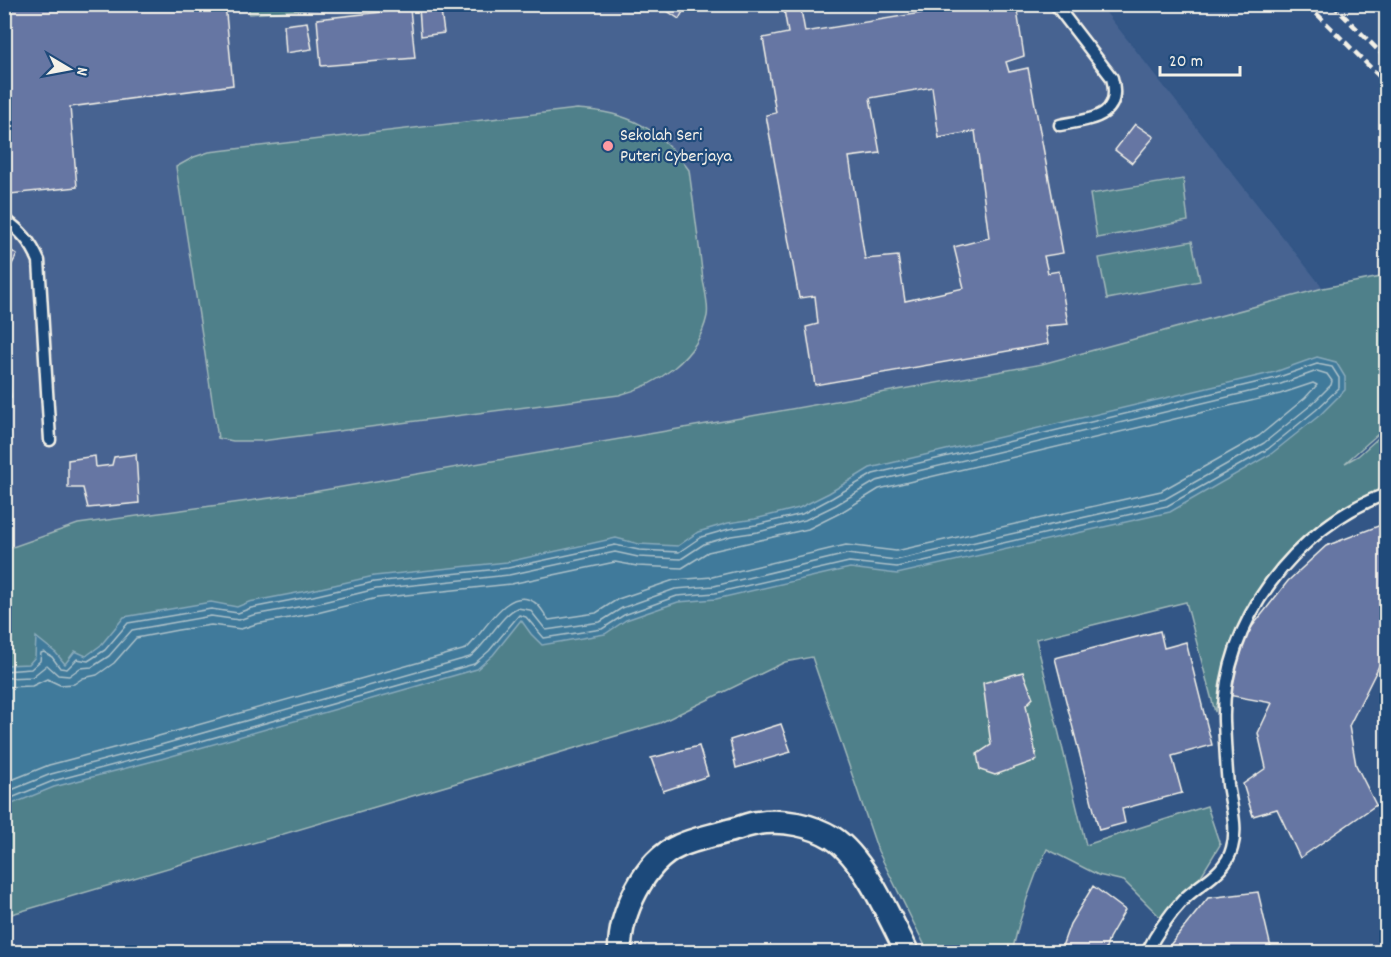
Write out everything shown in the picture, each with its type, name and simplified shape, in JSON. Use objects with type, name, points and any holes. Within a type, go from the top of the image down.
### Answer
[{"type":"street","points":[[620,952],[622,928],[634,893],[644,877],[665,855],[678,846],[758,822],[776,822],[817,829],[836,840],[852,856],[871,884],[907,952]]},
{"type":"lane","points":[[1055,4],[1112,78],[1115,92],[1113,103],[1105,113],[1095,118],[1060,125]]},
{"type":"lane","points":[[4,219],[21,231],[32,244],[39,261],[50,440]]},
{"type":"lane","points":[[1147,952],[1165,922],[1182,901],[1202,882],[1214,875],[1230,856],[1234,834],[1228,781],[1225,698],[1229,670],[1250,616],[1281,569],[1299,548],[1344,513],[1386,494]]},
{"type":"shaded area","name":"Sekolah Seri Puteri Cyberjaya","points":[[4,5],[1100,5],[1323,288],[1042,364],[307,493],[78,524],[5,550]]},
{"type":"green space","points":[[249,5],[354,6],[249,14]]},
{"type":"green space","points":[[577,109],[612,114],[641,125],[666,143],[689,170],[707,316],[695,345],[685,357],[662,377],[619,395],[261,441],[233,441],[218,438],[176,167],[209,152]]},
{"type":"green space","points":[[1183,179],[1188,221],[1097,238],[1090,194]]},
{"type":"green space","points":[[1192,241],[1200,281],[1107,299],[1099,258]]},
{"type":"green space","points":[[1386,276],[1386,427],[1345,463],[1358,456],[1386,431],[1386,496],[1350,513],[1301,550],[1262,598],[1222,683],[1215,712],[1186,602],[1036,639],[1086,845],[1207,806],[1220,845],[1196,884],[1163,920],[1124,881],[1098,875],[1047,849],[1026,900],[1012,952],[928,952],[878,851],[812,657],[785,662],[660,723],[5,916],[4,550],[78,524],[307,493],[1042,364],[1323,288]]},
{"type":"water","points":[[1317,357],[1336,362],[1345,377],[1345,390],[1320,415],[1271,454],[1170,512],[897,574],[850,568],[716,599],[678,602],[626,620],[605,634],[542,645],[521,620],[493,655],[477,669],[54,787],[5,807],[5,665],[29,664],[35,657],[36,637],[56,653],[65,664],[75,651],[86,656],[101,645],[124,617],[211,602],[237,607],[249,602],[374,576],[507,562],[616,538],[639,544],[678,546],[698,532],[728,523],[799,508],[870,468],[1275,372]]},
{"type":"building","points":[[4,4],[225,4],[233,85],[70,107],[77,187],[10,194],[4,123]]},
{"type":"building","points":[[440,4],[444,33],[421,36],[419,7]]},
{"type":"building","points":[[657,4],[687,4],[679,19]]},
{"type":"building","points":[[783,4],[800,4],[805,32],[976,4],[1016,4],[1024,56],[1006,62],[1009,72],[1028,68],[1063,253],[1044,256],[1048,273],[1059,271],[1068,324],[1045,326],[1048,344],[815,385],[806,327],[818,324],[815,296],[799,298],[766,115],[776,113],[763,38],[788,33]],"holes":[[[932,87],[939,138],[975,131],[989,238],[954,247],[964,288],[905,301],[898,256],[865,259],[849,157],[880,153],[870,98]]]},
{"type":"building","points":[[410,9],[415,58],[321,66],[317,19]]},
{"type":"building","points":[[307,22],[312,49],[286,53],[284,25]]},
{"type":"building","points":[[1135,124],[1154,137],[1132,163],[1115,150]]},
{"type":"building","points":[[4,245],[17,255],[7,273],[4,271]]},
{"type":"building","points":[[4,336],[11,398],[4,399]]},
{"type":"building","points":[[136,454],[139,503],[88,508],[83,488],[68,488],[68,460],[95,456],[96,467],[112,465],[114,457]]},
{"type":"building","points":[[1386,523],[1386,660],[1379,666],[1349,726],[1356,765],[1376,805],[1300,858],[1277,809],[1253,816],[1243,784],[1266,768],[1258,733],[1272,703],[1228,695],[1247,633],[1288,581],[1326,546]]},
{"type":"building","points":[[1160,631],[1164,648],[1186,642],[1212,745],[1172,756],[1182,793],[1122,809],[1125,823],[1099,830],[1055,658]]},
{"type":"building","points":[[1023,672],[1033,698],[1026,705],[1037,760],[995,775],[980,770],[977,754],[991,745],[983,683]]},
{"type":"building","points":[[781,724],[791,752],[736,768],[730,740]]},
{"type":"building","points":[[699,746],[708,776],[663,791],[651,758]]},
{"type":"building","points":[[1093,886],[1125,910],[1109,938],[1105,952],[1060,952],[1070,924]]},
{"type":"building","points":[[1258,892],[1272,952],[1167,952],[1170,945],[1208,898]]},
{"type":"railway","points":[[1307,4],[1386,83]]},
{"type":"railway","points":[[1332,4],[1386,58]]},
{"type":"place","name":"Sekolah Seri Puteri Cyberjaya","points":[[608,146]]}]
